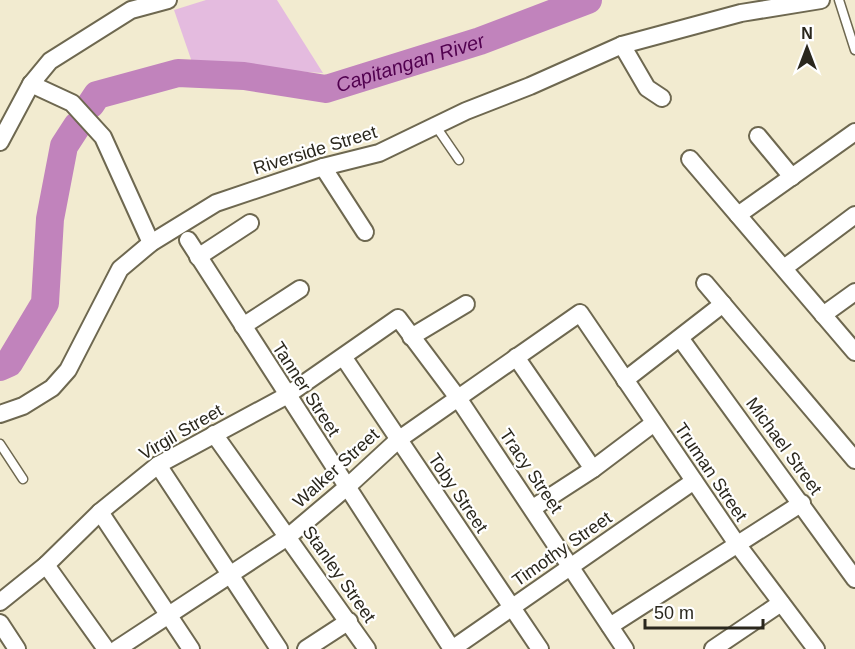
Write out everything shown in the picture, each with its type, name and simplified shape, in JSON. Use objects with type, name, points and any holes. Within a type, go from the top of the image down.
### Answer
[{"type":"street","points":[[0,142],[31,84],[50,61],[131,10],[168,0]]},
{"type":"street","name":"Riverside Street","points":[[0,414],[23,406],[51,388],[68,370],[120,269],[151,243],[216,202],[323,167],[379,153],[435,125],[622,45],[741,13],[821,0]]},
{"type":"street","points":[[622,45],[647,88],[662,98]]},
{"type":"street","points":[[31,84],[72,103],[103,137],[151,243]]},
{"type":"street","points":[[738,215],[855,132]]},
{"type":"street","points":[[758,136],[792,177]]},
{"type":"street","points":[[690,159],[855,352]]},
{"type":"street","points":[[323,167],[364,232]]},
{"type":"street","points":[[784,268],[855,215]]},
{"type":"street","points":[[198,257],[250,223]]},
{"type":"street","name":"Tanner Street","points":[[188,240],[286,396],[452,649]]},
{"type":"street","points":[[705,283],[855,460]]},
{"type":"street","points":[[243,326],[300,289]]},
{"type":"street","points":[[823,315],[855,292]]},
{"type":"street","points":[[411,337],[466,304]]},
{"type":"street","points":[[625,380],[723,304]]},
{"type":"street","name":"Walker Street","points":[[117,649],[289,536],[347,488],[398,440],[580,313]]},
{"type":"street","name":"Truman Street","points":[[580,313],[737,544],[816,649]]},
{"type":"street","name":"Tracy Street","points":[[398,318],[458,398],[625,649]]},
{"type":"street","name":"Virgil Street","points":[[0,602],[46,565],[100,512],[158,465],[286,396],[344,358],[398,318]]},
{"type":"street","name":"Michael Street","points":[[680,338],[855,579]]},
{"type":"street","points":[[516,357],[593,469]]},
{"type":"street","name":"Toby Street","points":[[344,358],[540,649]]},
{"type":"street","points":[[533,508],[593,469],[654,423]]},
{"type":"street","name":"Stanley Street","points":[[214,434],[289,536],[367,649]]},
{"type":"street","points":[[158,465],[279,649]]},
{"type":"street","name":"Timothy Street","points":[[452,649],[694,481]]},
{"type":"street","points":[[610,626],[802,503]]},
{"type":"street","points":[[100,512],[191,649]]},
{"type":"street","points":[[46,565],[106,649]]},
{"type":"street","points":[[713,649],[781,603]]},
{"type":"street","points":[[306,649],[348,621]]},
{"type":"street","points":[[0,623],[17,649]]},
{"type":"lane","points":[[839,0],[855,50]]},
{"type":"lane","points":[[435,125],[459,160]]},
{"type":"lane","points":[[0,444],[23,479]]},
{"type":"shaded area","points":[[206,0],[277,0],[323,73],[193,65],[174,10]]},
{"type":"waterway","name":"Capitangan River","points":[[91,104],[97,95],[178,73],[244,76],[326,89],[480,41],[588,0]]},
{"type":"waterway","name":"Capitangan River","points":[[0,367],[9,363],[45,303],[50,219],[64,146],[77,126]]}]
